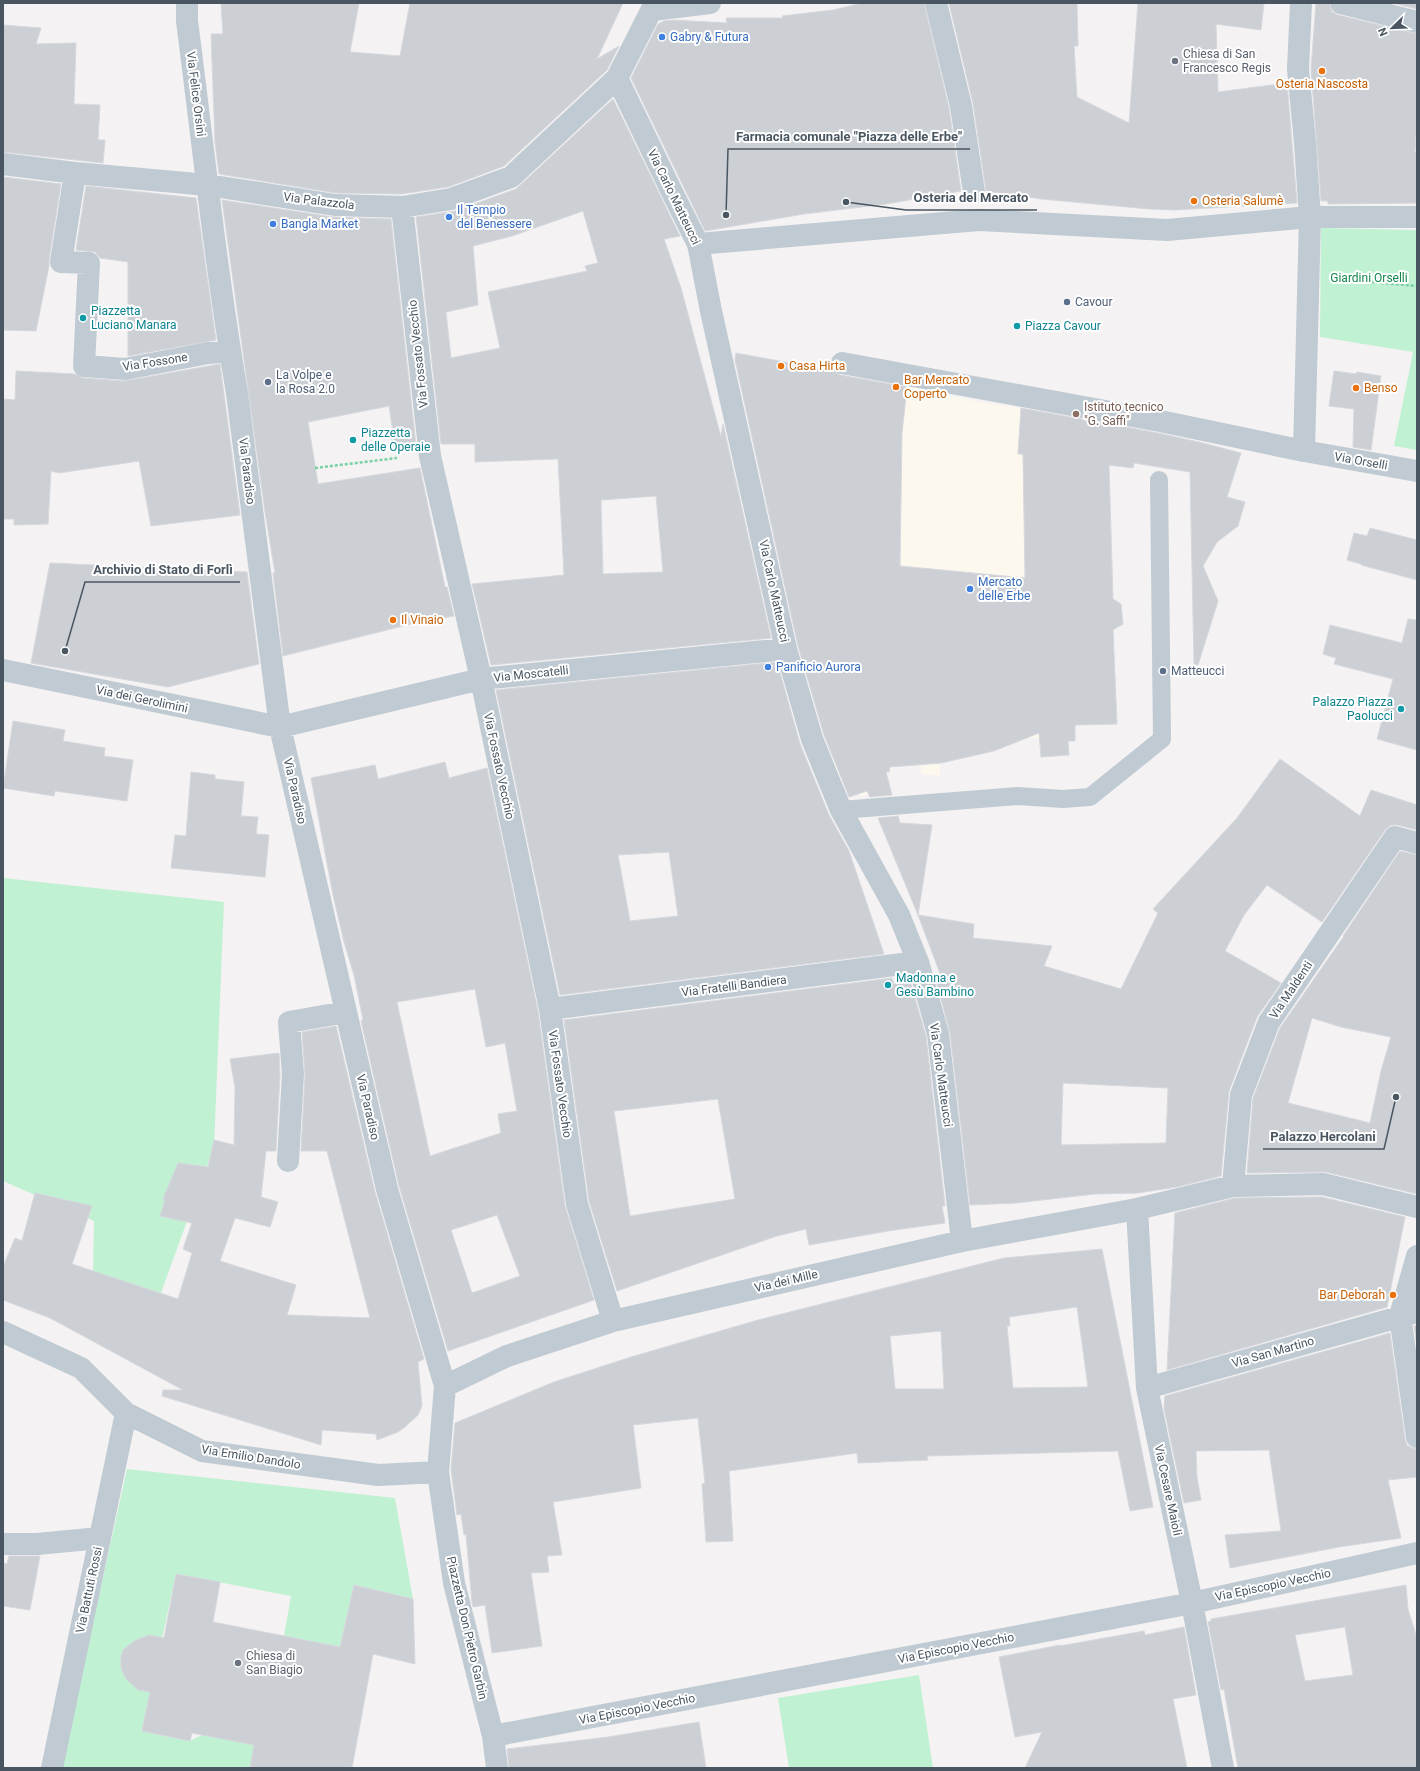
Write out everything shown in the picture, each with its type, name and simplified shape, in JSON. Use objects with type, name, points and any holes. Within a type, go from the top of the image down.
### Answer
[{"type":"street","name":"Via Felice Orsini","points":[[187,3],[187,21],[208,185]]},
{"type":"street","points":[[653,6],[710,3]]},
{"type":"street","points":[[936,3],[961,106],[979,220]]},
{"type":"street","points":[[842,363],[1160,421],[1304,451],[1310,217],[1298,70],[1301,3]]},
{"type":"street","points":[[1342,3],[1417,22]]},
{"type":"street","name":"Via Palazzola","points":[[3,164],[75,173],[208,185],[335,205],[402,207],[451,199],[511,177],[617,78],[653,6]]},
{"type":"street","name":"Via Carlo Matteucci","points":[[617,78],[698,244],[711,311],[786,649],[812,739],[841,810],[899,915],[918,962],[938,1034],[962,1241]]},
{"type":"street","name":"Via Fossone","points":[[75,173],[61,262],[89,263],[84,366],[125,369],[208,353],[230,351]]},
{"type":"street","name":"Via Paradiso","points":[[208,185],[237,393],[280,727],[387,1189],[444,1386]]},
{"type":"street","name":"Via Fossato Vecchio","points":[[402,207],[430,456],[481,679],[550,1009],[577,1204],[613,1321]]},
{"type":"street","points":[[698,244],[979,220],[1167,230],[1310,217],[1417,218]]},
{"type":"street","name":"Via Orselli","points":[[1304,451],[1417,471]]},
{"type":"street","name":"Via Moscatelli","points":[[280,727],[481,679],[786,649]]},
{"type":"street","name":"Via dei Gerolimini","points":[[3,670],[280,727]]},
{"type":"street","name":"Via Maldenti","points":[[1233,1186],[1241,1095],[1269,1022],[1395,837],[1417,843]]},
{"type":"street","name":"Via Fratelli Bandiera","points":[[550,1009],[918,962]]},
{"type":"street","points":[[288,1161],[294,1074],[289,1022],[346,1012]]},
{"type":"street","name":"Via dei Mille","points":[[444,1386],[506,1356],[613,1321],[962,1241],[1137,1209],[1233,1186],[1323,1184],[1417,1206]]},
{"type":"street","name":"Via Cesare Maioli","points":[[1137,1209],[1147,1388],[1192,1603],[1223,1768]]},
{"type":"street","points":[[1417,1256],[1408,1314],[1417,1437]]},
{"type":"street","name":"Via San Martino","points":[[1147,1388],[1408,1314]]},
{"type":"street","name":"Via Emilio Dandolo","points":[[3,1332],[81,1368],[126,1412],[202,1451],[378,1475],[438,1472]]},
{"type":"street","name":"Piazzetta Don Pietro Garbin","points":[[444,1386],[438,1472],[454,1583],[493,1736],[497,1768]]},
{"type":"street","name":"Via Battuti Rossi","points":[[52,1768],[126,1412]]},
{"type":"street","points":[[3,1544],[37,1544],[100,1538]]},
{"type":"street","name":"Via Episcopio Vecchio","points":[[493,1736],[1192,1603],[1417,1553]]},
{"type":"lane","points":[[841,810],[1018,796],[1063,800],[1090,797],[1162,739],[1159,480]]},
{"type":"path","points":[[1309,277],[1417,286]]},
{"type":"path","points":[[315,468],[397,458]]},
{"type":"shaded area","name":"Mercato delle Erbe","points":[[908,385],[978,402],[1021,408],[1019,454],[1057,460],[1069,755],[1041,757],[1039,738],[1026,738],[995,751],[978,755],[937,753],[941,762],[940,776],[921,774],[921,761],[904,761],[886,774],[890,788],[860,797],[856,782],[841,787],[793,623],[822,623]]},
{"type":"green space","name":"Giardini Orselli","points":[[1321,228],[1417,230],[1417,450],[1394,446],[1413,352],[1320,337]]},
{"type":"green space","points":[[3,878],[224,902],[214,1147],[158,1301],[93,1275],[94,1221],[3,1181]]},
{"type":"green space","points":[[127,1469],[395,1498],[413,1599],[354,1585],[340,1647],[284,1636],[291,1596],[176,1574],[142,1731],[190,1741],[202,1735],[255,1739],[250,1768],[61,1768]]},
{"type":"green space","points":[[919,1675],[933,1768],[789,1768],[778,1698]]},
{"type":"building","points":[[221,3],[359,3],[350,52],[400,56],[410,3],[623,3],[597,59],[619,46],[607,70],[504,166],[448,187],[401,194],[336,193],[219,174],[215,142],[211,34],[223,34]]},
{"type":"building","points":[[863,3],[924,3],[949,108],[961,191],[886,204],[804,214],[705,231],[631,78],[658,24],[664,21],[673,20],[727,23],[726,18],[783,18],[782,16],[833,10]]},
{"type":"building","points":[[949,3],[1077,3],[1078,46],[1074,46],[1077,97],[1129,123],[1138,3],[1264,3],[1261,30],[1216,24],[1218,92],[1287,83],[1297,203],[1175,210],[1149,209],[1041,199],[986,191],[973,103]]},
{"type":"building","points":[[1316,3],[1329,3],[1332,12],[1338,15],[1417,34],[1417,120],[1415,152],[1417,152],[1417,203],[1328,204],[1328,201],[1321,201],[1311,69]]},
{"type":"building","points":[[1393,3],[1417,3],[1417,9]]},
{"type":"building","points":[[3,25],[41,28],[36,44],[76,43],[74,104],[100,105],[98,140],[105,140],[103,163],[3,152]]},
{"type":"building","points":[[613,99],[680,236],[664,239],[681,288],[721,437],[723,424],[771,638],[491,665],[472,584],[564,575],[558,459],[475,462],[475,444],[441,444],[416,217],[455,211],[516,189]],"holes":[[[583,211],[598,263],[585,266],[587,271],[488,292],[500,348],[451,358],[446,312],[478,305],[473,246],[512,236]],[[656,496],[663,572],[603,574],[601,500]]]},
{"type":"building","points":[[3,177],[61,184],[49,266],[36,331],[3,330]]},
{"type":"building","points":[[86,186],[196,198],[216,340],[128,356],[128,262],[100,258],[95,252],[76,250]]},
{"type":"building","points":[[222,200],[333,217],[391,219],[416,445],[395,445],[389,406],[308,422],[318,484],[420,468],[445,587],[447,587],[454,616],[423,621],[283,656],[273,573],[275,573],[265,512]]},
{"type":"building","points":[[736,353],[833,371],[840,375],[907,387],[902,433],[900,566],[1025,578],[1023,454],[1018,454],[1021,408],[1158,433],[1241,453],[1227,497],[1245,502],[1238,526],[1217,542],[1203,566],[1218,601],[1198,665],[1194,664],[1190,472],[1134,463],[1133,468],[1109,465],[1113,599],[1121,604],[1123,624],[1113,630],[1117,724],[1075,725],[1075,741],[1068,741],[1069,755],[1041,757],[1039,733],[994,751],[941,763],[890,767],[889,772],[886,772],[892,795],[870,797],[867,791],[849,797],[824,735],[798,646],[735,360]]},
{"type":"building","points":[[220,364],[240,515],[151,526],[139,461],[59,473],[51,471],[48,524],[14,525],[14,519],[3,519],[3,399],[15,400],[16,371],[75,374],[83,378],[124,381]]},
{"type":"building","name":"Benso","points":[[1334,371],[1357,374],[1357,372],[1381,376],[1371,450],[1353,447],[1354,409],[1329,406]]},
{"type":"building","points":[[1370,528],[1417,540],[1417,580],[1347,560],[1354,533],[1367,536]]},
{"type":"building","points":[[50,563],[247,572],[259,664],[168,687],[31,663]]},
{"type":"building","name":"Palazzo Piazza Paolucci","points":[[1408,619],[1417,620],[1417,750],[1377,739],[1393,679],[1334,664],[1336,658],[1323,654],[1330,625],[1402,643]]},
{"type":"building","points":[[777,662],[800,744],[829,815],[849,851],[884,954],[560,995],[496,690]],"holes":[[[669,852],[678,916],[630,921],[618,855]]]},
{"type":"building","points":[[13,721],[65,730],[63,741],[105,748],[104,756],[133,760],[127,801],[55,791],[54,796],[3,788]]},
{"type":"building","points":[[1280,759],[1360,816],[1371,790],[1417,805],[1417,830],[1398,825],[1391,825],[1385,830],[1322,922],[1267,885],[1244,915],[1225,951],[1281,983],[1257,1017],[1229,1091],[1221,1176],[1177,1187],[1138,1193],[1095,1194],[1016,1203],[970,1205],[950,1033],[935,977],[941,976],[918,915],[974,924],[973,938],[1052,946],[1044,966],[1121,989],[1158,913],[1153,909],[1237,818]],"holes":[[[1063,1083],[1168,1088],[1166,1143],[1061,1145]]]},
{"type":"building","points":[[445,762],[449,778],[487,768],[538,1011],[565,1206],[594,1300],[448,1351],[399,1186],[361,1021],[363,1020],[354,975],[344,942],[333,895],[311,778],[375,765],[378,779]],"holes":[[[475,989],[486,1047],[505,1043],[517,1111],[498,1114],[501,1133],[430,1156],[397,1002]],[[497,1215],[520,1276],[472,1293],[451,1230]]]},
{"type":"building","points":[[191,772],[215,775],[215,779],[244,782],[241,816],[258,817],[256,834],[269,835],[265,877],[171,868],[175,835],[186,836]]},
{"type":"building","points":[[898,816],[900,823],[932,825],[918,915],[878,818]]},
{"type":"building","points":[[1400,851],[1417,855],[1417,1194],[1326,1172],[1247,1173],[1253,1098],[1280,1028]],"holes":[[[1312,1018],[1341,1027],[1391,1037],[1381,1071],[1370,1123],[1288,1103]]]},
{"type":"building","points":[[892,978],[894,984],[910,981],[926,1036],[945,1206],[942,1206],[945,1223],[888,1231],[809,1245],[806,1229],[777,1236],[617,1291],[589,1201],[564,1020]],"holes":[[[718,1099],[735,1199],[630,1216],[614,1111]]]},
{"type":"building","points":[[336,1026],[375,1192],[424,1359],[418,1362],[422,1406],[418,1415],[405,1427],[398,1432],[377,1440],[376,1434],[322,1430],[321,1445],[162,1396],[163,1390],[183,1390],[50,1318],[3,1300],[3,1267],[15,1238],[22,1241],[35,1193],[92,1206],[72,1264],[178,1299],[192,1253],[183,1249],[192,1223],[160,1216],[165,1200],[163,1199],[178,1163],[208,1167],[214,1140],[234,1145],[235,1087],[230,1059],[279,1053],[280,1074],[276,1151],[266,1151],[261,1197],[278,1202],[270,1227],[235,1218],[220,1261],[296,1285],[287,1315],[370,1318],[327,1151],[301,1151],[305,1075],[302,1032]]},
{"type":"building","points":[[1322,1197],[1405,1217],[1387,1307],[1167,1370],[1175,1213],[1235,1198]]},
{"type":"building","points":[[1102,1249],[1153,1507],[1130,1511],[1118,1451],[927,1456],[928,1460],[858,1463],[857,1453],[729,1471],[733,1541],[706,1542],[702,1484],[705,1483],[698,1418],[633,1425],[641,1488],[553,1502],[562,1555],[547,1556],[549,1572],[531,1573],[542,1646],[492,1653],[485,1605],[473,1607],[466,1534],[464,1535],[461,1514],[457,1515],[451,1469],[455,1423],[554,1382],[631,1357],[758,1320],[1004,1258]],"holes":[[[1077,1307],[1088,1387],[1013,1388],[1007,1326],[1010,1326],[1009,1317]],[[941,1331],[944,1389],[895,1389],[890,1336]]]},
{"type":"building","points":[[1417,1325],[1417,1347],[1414,1326]]},
{"type":"building","points":[[1390,1333],[1405,1439],[1407,1445],[1417,1449],[1417,1477],[1388,1480],[1401,1538],[1339,1547],[1230,1568],[1225,1535],[1281,1531],[1269,1450],[1196,1451],[1197,1477],[1201,1500],[1184,1503],[1164,1409],[1165,1396]]},
{"type":"building","points":[[9,1556],[40,1556],[30,1610],[3,1606],[3,1563],[7,1564]]},
{"type":"building","name":"Chiesa di San Biagio","points":[[176,1574],[220,1582],[213,1622],[340,1647],[354,1585],[413,1599],[415,1664],[373,1654],[352,1768],[250,1768],[254,1745],[192,1733],[190,1741],[142,1731],[150,1692],[138,1690],[126,1679],[121,1668],[121,1657],[123,1650],[134,1641],[149,1635],[164,1638]]},
{"type":"building","points":[[1406,1585],[1408,1609],[1417,1638],[1417,1768],[1238,1768],[1224,1689],[1221,1690],[1208,1622],[1211,1621],[1211,1619]],"holes":[[[1345,1627],[1353,1675],[1305,1681],[1295,1635]]]},
{"type":"building","points":[[1184,1627],[1196,1695],[1173,1699],[1187,1768],[1025,1768],[1042,1732],[1015,1737],[999,1657],[1144,1631],[1145,1635]]},
{"type":"building","points":[[699,1722],[706,1768],[509,1768],[507,1749],[608,1737]]},
{"type":"place","name":"Gabry & Futura","points":[[662,37]]},
{"type":"place","name":"Chiesa di San Francesco Regis","points":[[1175,61]]},
{"type":"place","name":"Osteria Nascosta","points":[[1322,71]]},
{"type":"place","name":"Osteria Salumè","points":[[1194,201]]},
{"type":"place","name":"Osteria del Mercato","points":[[846,202]]},
{"type":"place","name":"Farmacia comunale \"Piazza delle Erbe\"","points":[[726,215]]},
{"type":"place","name":"Il Tempio del Benessere","points":[[449,217]]},
{"type":"place","name":"Bangla Market","points":[[273,224]]},
{"type":"place","name":"Cavour","points":[[1067,302]]},
{"type":"place","name":"Piazzetta Luciano Manara","points":[[83,318]]},
{"type":"place","name":"Piazza Cavour","points":[[1017,326]]},
{"type":"place","name":"Casa Hirta","points":[[781,366]]},
{"type":"place","name":"La Volpe e la Rosa 2.0","points":[[268,382]]},
{"type":"place","name":"Bar Mercato Coperto","points":[[896,387]]},
{"type":"place","name":"Benso","points":[[1356,388]]},
{"type":"place","name":"Istituto tecnico \"G. Saffi\"","points":[[1076,414]]},
{"type":"place","name":"Piazzetta delle Operaie","points":[[353,440]]},
{"type":"place","name":"Mercato delle Erbe","points":[[970,589]]},
{"type":"place","name":"Il Vinaio","points":[[393,620]]},
{"type":"place","name":"Archivio di Stato di Forlì","points":[[65,651]]},
{"type":"place","name":"Panificio Aurora","points":[[768,667]]},
{"type":"place","name":"Matteucci","points":[[1163,671]]},
{"type":"place","name":"Palazzo Piazza Paolucci","points":[[1401,709]]},
{"type":"place","name":"Madonna e Gesù Bambino","points":[[888,985]]},
{"type":"place","name":"Palazzo Hercolani","points":[[1396,1097]]},
{"type":"place","name":"Bar Deborah","points":[[1393,1295]]},
{"type":"place","name":"Chiesa di San Biagio","points":[[238,1663]]}]
